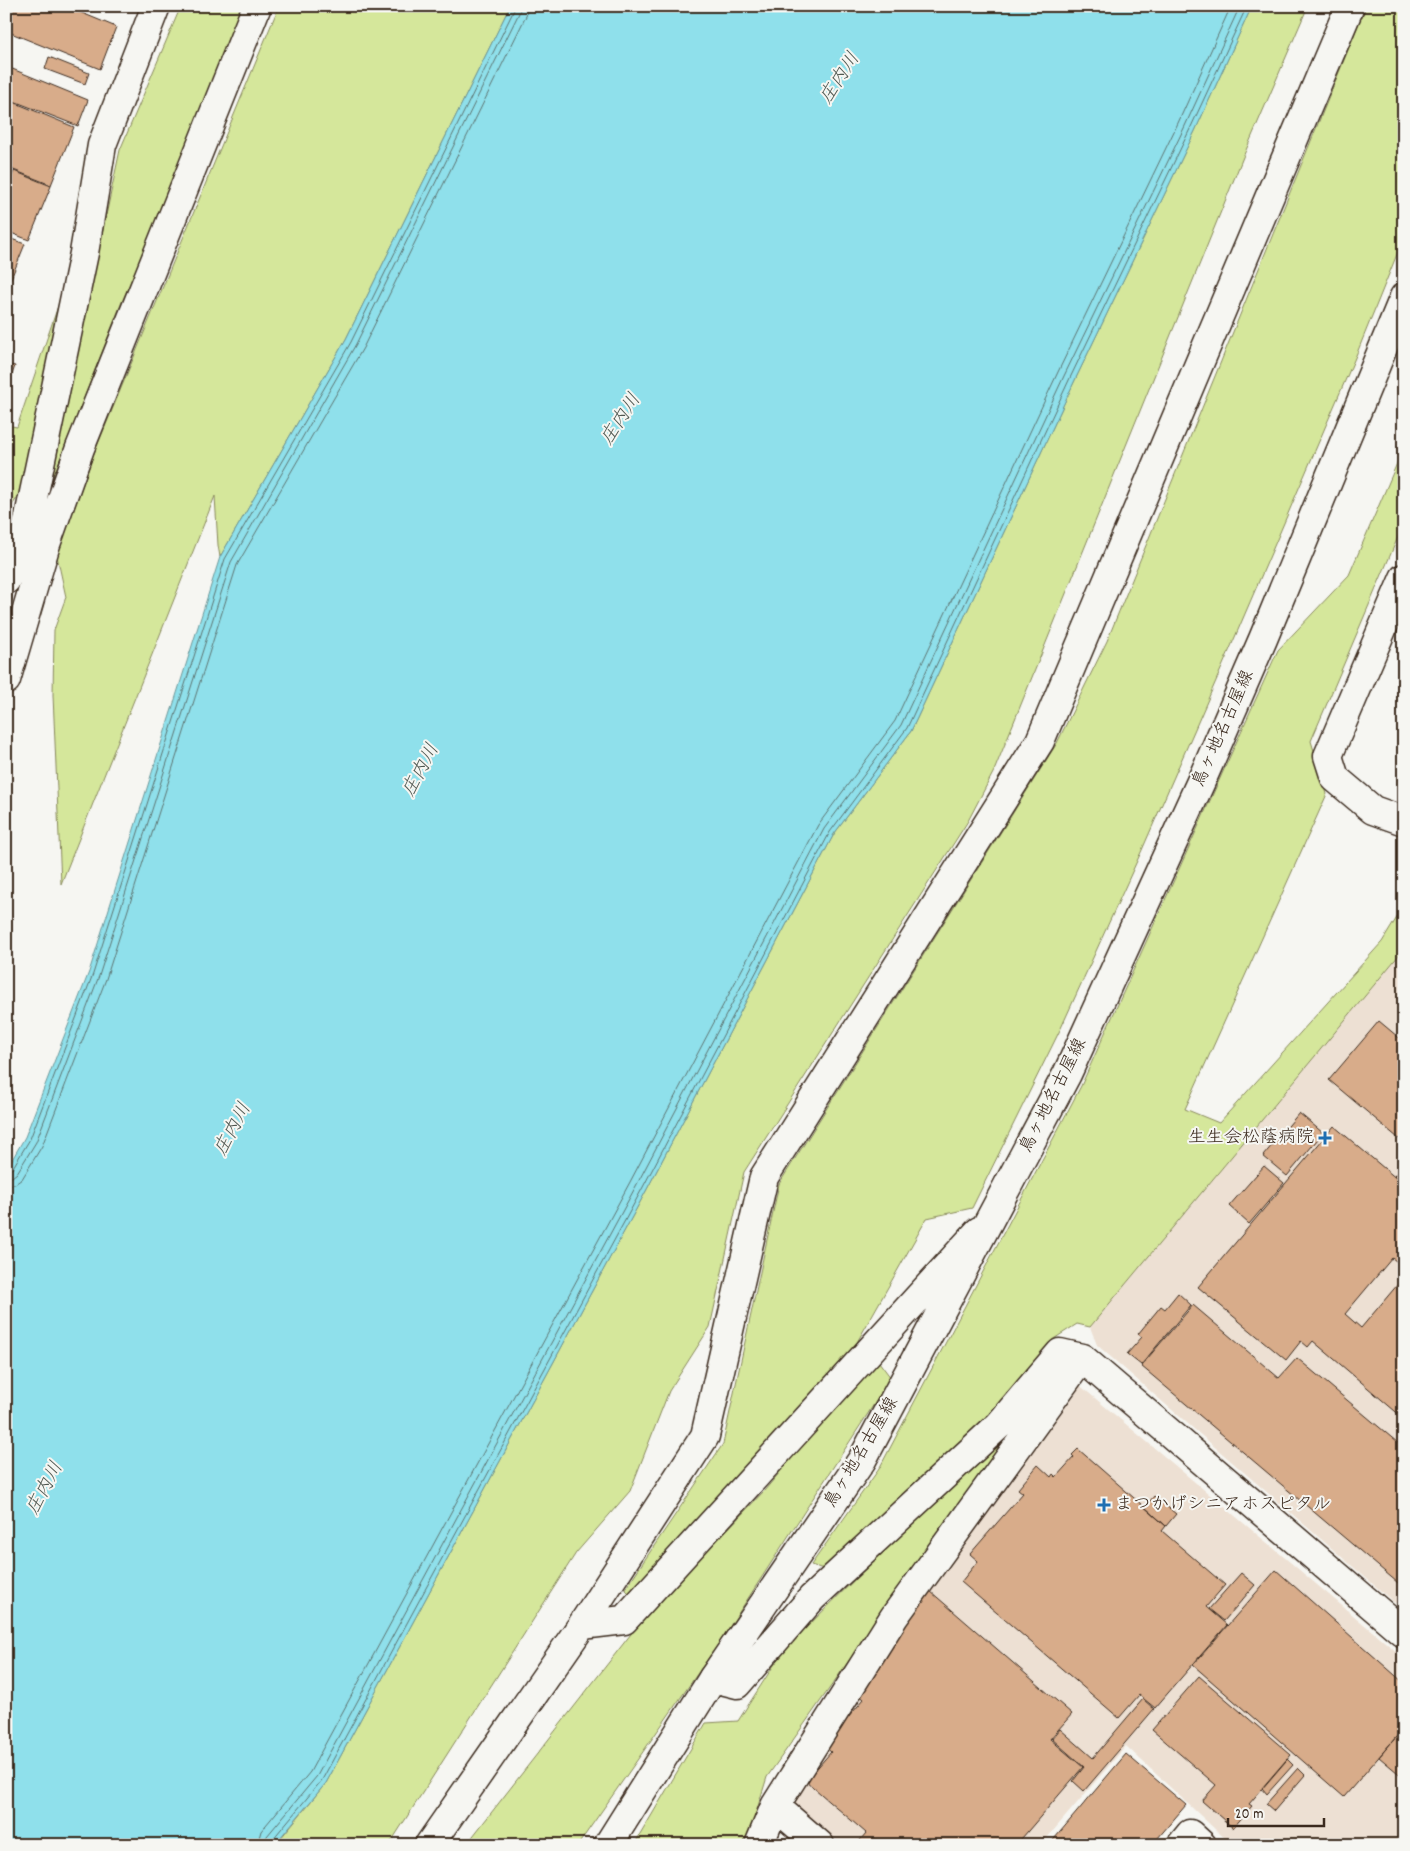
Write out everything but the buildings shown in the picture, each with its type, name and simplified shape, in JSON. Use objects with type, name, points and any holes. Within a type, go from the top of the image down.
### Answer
[{"type":"street","points":[[6,680],[35,540],[102,145],[156,6]]},
{"type":"street","points":[[6,580],[35,540],[80,448],[257,6]]},
{"type":"street","points":[[429,1845],[582,1625],[705,1436],[764,1177],[1040,741],[1350,6]]},
{"type":"street","name":"鳥ヶ地名古屋線","points":[[611,1843],[713,1678],[862,1460],[1067,1074],[1203,777],[1267,630],[1404,297]]},
{"type":"street","points":[[1404,578],[1328,756],[1334,778],[1373,810],[1404,820]]},
{"type":"street","points":[[582,1625],[624,1620],[993,1216]]},
{"type":"street","points":[[713,1678],[737,1684],[812,1598],[998,1425],[1060,1353],[1082,1358],[1404,1633]]},
{"type":"street","points":[[758,1845],[775,1806],[894,1617],[1082,1358]]},
{"type":"street","points":[[775,1806],[820,1845]]},
{"type":"street","points":[[1181,1845],[1190,1834],[1202,1845]]},
{"type":"shaded area","name":"生生会松蔭病院","points":[[1404,949],[1404,1611],[1097,1345],[1090,1327]]},
{"type":"shaded area","name":"まつかげシニアホスピタル","points":[[1077,1383],[1404,1658],[1404,1845],[1232,1845],[1126,1746],[1041,1845],[842,1845],[788,1798],[896,1627]]},
{"type":"green space","points":[[181,6],[250,6],[121,304],[47,492],[120,150]]},
{"type":"green space","points":[[279,6],[510,6],[346,339],[220,557],[215,496],[61,884],[53,695],[54,630],[66,597],[57,556],[93,456]]},
{"type":"green space","points":[[1252,6],[1308,6],[1243,157],[994,771],[968,821],[744,1172],[710,1327],[669,1391],[630,1491],[576,1553],[389,1845],[275,1845],[326,1783],[646,1191],[834,834],[911,731],[1075,380],[1195,131]]},
{"type":"green space","points":[[1366,6],[1404,6],[1404,237],[1357,353],[1226,658],[1061,1028],[972,1208],[927,1218],[856,1344],[633,1597],[625,1589],[723,1444],[779,1184],[1057,743],[1107,641]]},
{"type":"green space","points":[[59,303],[22,491],[6,514],[6,425],[17,427]]},
{"type":"green space","points":[[1404,447],[1404,523],[1311,741],[1327,794],[1185,1109],[1219,1123],[1382,942],[1404,906],[1404,949],[1090,1327],[1077,1324],[1052,1340],[989,1419],[827,1570],[811,1565],[879,1469],[1081,1086],[1278,650],[1349,575]]},
{"type":"green space","points":[[876,1358],[891,1378],[723,1637],[578,1845],[466,1845],[645,1616],[764,1491]]},
{"type":"green space","points":[[1003,1432],[1008,1435],[767,1777],[746,1845],[634,1845],[706,1723],[738,1721],[783,1651]]},
{"type":"water","name":"庄内川","points":[[510,6],[1252,6],[1195,131],[1075,380],[911,731],[834,834],[646,1191],[326,1783],[274,1845],[6,1845],[6,1170],[25,1137],[89,972],[220,557],[346,339]]},
{"type":"place","name":"生生会松蔭病院","points":[[1325,1138]]},
{"type":"place","name":"まつかげシニアホスピタル","points":[[1104,1505]]}]
